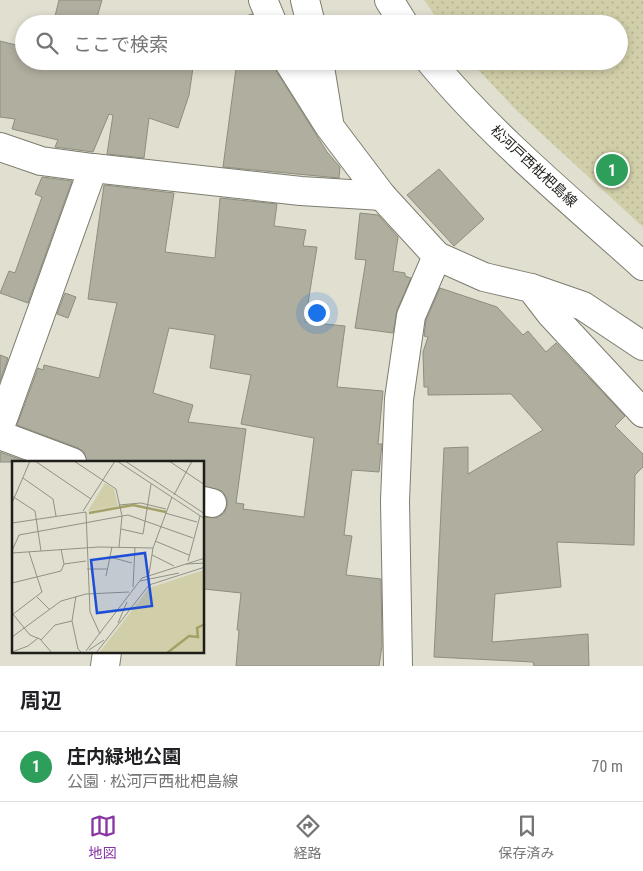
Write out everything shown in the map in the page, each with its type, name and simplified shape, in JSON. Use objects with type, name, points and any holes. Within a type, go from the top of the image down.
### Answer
[{"type":"street","points":[[263,0],[269,15]]},
{"type":"street","points":[[305,0],[309,15]]},
{"type":"street","points":[[389,0],[398,15]]},
{"type":"street","points":[[294,70],[329,126],[382,196],[438,256],[484,277],[531,288],[583,306],[643,346]]},
{"type":"street","points":[[322,70],[329,126]]},
{"type":"street","name":"松河戸西枇杷島線","points":[[438,70],[460,97],[508,143],[643,266]]},
{"type":"street","points":[[0,147],[41,161],[93,168],[301,191],[382,196]]},
{"type":"street","points":[[0,427],[93,168]]},
{"type":"street","points":[[398,666],[395,501],[399,398],[411,316],[438,256]]},
{"type":"street","points":[[531,288],[551,314],[643,413]]},
{"type":"street","points":[[0,435],[69,461]]},
{"type":"shaded area","points":[[424,0],[643,0],[643,227],[518,112],[478,70],[628,70],[628,15],[435,15]]},
{"type":"building","points":[[59,0],[102,0],[98,15],[55,15]]},
{"type":"building","points":[[0,41],[15,45],[15,70],[193,70],[189,95],[178,128],[149,118],[144,158],[107,154],[113,115],[109,114],[93,152],[55,147],[58,140],[12,129],[15,119],[0,117]]},
{"type":"building","points":[[236,70],[276,70],[327,152],[340,167],[339,178],[223,167]]},
{"type":"building","points":[[439,169],[484,219],[454,246],[407,195]]},
{"type":"building","points":[[42,177],[72,181],[28,303],[0,293],[9,271],[15,273],[42,197],[35,194]]},
{"type":"building","points":[[104,185],[174,193],[165,252],[215,258],[220,198],[277,204],[274,226],[306,230],[303,246],[317,247],[305,322],[345,326],[337,387],[383,391],[378,444],[382,444],[379,472],[352,470],[344,535],[352,536],[346,575],[381,579],[382,646],[379,666],[236,666],[241,593],[205,589],[205,517],[217,518],[224,513],[227,506],[227,498],[222,491],[205,486],[205,461],[87,461],[84,452],[78,448],[17,425],[38,368],[43,370],[44,365],[99,378],[117,303],[88,299]],"holes":[[[169,328],[215,335],[210,368],[251,375],[241,424],[314,438],[304,517],[243,509],[244,504],[236,503],[246,429],[188,422],[193,405],[153,393]]]},
{"type":"building","points":[[360,213],[378,215],[398,237],[393,271],[405,273],[405,276],[411,278],[397,310],[393,333],[355,328],[366,260],[355,259]]},
{"type":"building","points":[[440,288],[497,307],[523,335],[528,331],[546,352],[556,343],[625,416],[615,426],[643,454],[643,467],[635,475],[634,545],[557,542],[561,587],[495,594],[492,642],[588,634],[589,666],[534,666],[533,662],[434,657],[444,448],[468,447],[468,474],[543,430],[511,394],[428,395],[428,387],[424,387],[423,352],[428,337],[424,336],[426,320]]},
{"type":"building","points":[[65,293],[76,297],[68,318],[57,314]]},
{"type":"building","points":[[0,355],[8,358],[0,381]]},
{"type":"building","points":[[0,452],[25,461],[12,461],[0,462]]},
{"type":"place","name":"庄内緑地公園","points":[[612,170]]}]
